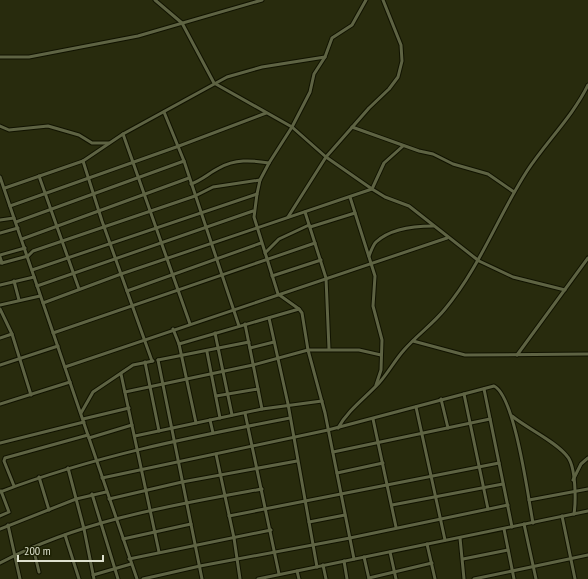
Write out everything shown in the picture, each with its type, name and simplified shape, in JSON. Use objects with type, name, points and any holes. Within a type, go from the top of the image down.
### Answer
[{"type":"street","points":[[155,0],[182,23],[214,83],[292,128],[326,157],[372,189],[385,197],[409,206],[446,238],[479,261],[508,275],[565,290]]},
{"type":"street","points":[[0,57],[29,57],[138,36],[262,0]]},
{"type":"street","points":[[354,559],[322,400],[308,350],[303,316],[299,309],[278,294],[256,228],[253,211],[260,180],[269,163],[292,128],[310,92],[314,74],[325,57],[334,36],[352,25],[366,0]]},
{"type":"street","points":[[288,217],[326,157],[394,83],[402,61],[399,39],[383,0]]},
{"type":"street","points":[[5,188],[83,162],[123,134],[227,77],[262,67],[325,57]]},
{"type":"street","points":[[338,428],[346,416],[375,387],[413,341],[446,308],[479,261],[514,192],[546,144],[576,106],[588,85]]},
{"type":"street","points":[[164,112],[179,146],[210,244],[239,326]]},
{"type":"street","points":[[10,206],[44,192],[179,146],[266,113]]},
{"type":"street","points":[[0,126],[9,130],[20,127],[48,126],[79,135],[92,143],[112,142]]},
{"type":"street","points":[[352,127],[403,146],[433,154],[453,164],[488,174],[514,192]]},
{"type":"street","points":[[123,134],[190,324]]},
{"type":"street","points":[[43,303],[121,274],[372,189],[384,163],[403,146]]},
{"type":"street","points":[[16,222],[184,161]]},
{"type":"street","points":[[191,184],[201,180],[220,168],[239,161],[269,163]]},
{"type":"street","points":[[83,162],[152,361]]},
{"type":"street","points":[[39,176],[55,225],[79,289]]},
{"type":"street","points":[[0,177],[97,460],[106,492],[137,579]]},
{"type":"street","points":[[22,239],[55,225],[189,178]]},
{"type":"street","points":[[25,248],[0,256],[1,263],[28,256],[31,252],[150,210],[195,196],[213,187],[260,180]]},
{"type":"street","points":[[32,270],[257,194]]},
{"type":"street","points":[[350,197],[375,276],[374,306],[380,332],[382,356],[381,370],[375,387]]},
{"type":"street","points":[[37,286],[253,211]]},
{"type":"street","points":[[305,212],[326,278],[329,349]]},
{"type":"street","points":[[265,253],[279,239],[310,226],[355,213]]},
{"type":"street","points":[[0,220],[14,218]]},
{"type":"street","points":[[369,256],[375,243],[394,232],[418,226],[433,226]]},
{"type":"street","points":[[0,234],[18,228]]},
{"type":"street","points":[[65,366],[446,238]]},
{"type":"street","points":[[127,291],[173,276],[261,243]]},
{"type":"street","points":[[53,333],[315,243]]},
{"type":"street","points":[[517,355],[588,258]]},
{"type":"street","points":[[272,276],[321,260]]},
{"type":"street","points":[[0,285],[34,276]]},
{"type":"street","points":[[14,281],[19,300]]},
{"type":"street","points":[[0,305],[40,296]]},
{"type":"street","points":[[0,309],[12,334],[31,394]]},
{"type":"street","points":[[179,344],[299,309]]},
{"type":"street","points":[[269,318],[288,404],[304,501],[314,544],[317,567]]},
{"type":"street","points":[[245,324],[262,409]]},
{"type":"street","points":[[173,329],[182,356],[196,423]]},
{"type":"street","points":[[215,333],[232,415]]},
{"type":"street","points":[[0,338],[12,334]]},
{"type":"street","points":[[413,341],[465,355],[559,353],[588,354]]},
{"type":"street","points":[[81,413],[93,392],[133,365],[207,352],[249,342]]},
{"type":"street","points":[[250,348],[274,342]]},
{"type":"street","points":[[0,365],[58,346]]},
{"type":"street","points":[[125,392],[253,365],[308,350],[359,350],[382,356]]},
{"type":"street","points":[[207,352],[220,418]]},
{"type":"street","points":[[158,360],[202,579]]},
{"type":"street","points":[[145,362],[159,431]]},
{"type":"street","points":[[121,374],[159,552]]},
{"type":"street","points":[[0,404],[70,382]]},
{"type":"street","points":[[102,478],[338,428],[494,386],[500,390],[512,416],[533,522]]},
{"type":"street","points":[[216,396],[258,389]]},
{"type":"street","points":[[484,389],[512,527]]},
{"type":"street","points":[[464,394],[488,509]]},
{"type":"street","points":[[442,399],[448,428]]},
{"type":"street","points":[[135,436],[245,412],[288,404],[322,400]]},
{"type":"street","points":[[416,406],[445,540]]},
{"type":"street","points":[[0,443],[129,408]]},
{"type":"street","points":[[245,412],[276,552],[279,574]]},
{"type":"street","points":[[512,416],[567,456],[575,492],[574,514]]},
{"type":"street","points":[[0,516],[8,512],[1,492],[39,477],[137,448],[290,418]]},
{"type":"street","points":[[373,419],[396,527]]},
{"type":"street","points":[[333,452],[490,419]]},
{"type":"street","points":[[210,420],[213,433]]},
{"type":"street","points":[[14,486],[4,461],[5,458],[132,425]]},
{"type":"street","points":[[216,454],[234,538],[240,579]]},
{"type":"street","points":[[573,480],[581,464],[588,458]]},
{"type":"street","points":[[109,499],[182,482],[297,461]]},
{"type":"street","points":[[337,473],[383,463]]},
{"type":"street","points":[[229,516],[499,463]]},
{"type":"street","points":[[68,468],[84,529],[93,577],[114,568],[131,564]]},
{"type":"street","points":[[39,477],[49,510]]},
{"type":"street","points":[[392,505],[436,498],[503,484]]},
{"type":"street","points":[[0,563],[33,547],[100,522],[149,510],[262,489]]},
{"type":"street","points":[[529,500],[588,489]]},
{"type":"street","points":[[0,529],[76,499],[92,494],[106,492]]},
{"type":"street","points":[[92,494],[118,579]]},
{"type":"street","points":[[143,579],[200,566],[350,538],[396,527],[508,505]]},
{"type":"street","points":[[259,579],[562,516],[588,512]]},
{"type":"street","points":[[309,522],[345,515]]},
{"type":"street","points":[[562,516],[575,579]]},
{"type":"street","points":[[123,539],[191,524]]},
{"type":"street","points":[[524,524],[536,579]]},
{"type":"street","points":[[8,525],[16,555],[20,579]]},
{"type":"street","points":[[504,529],[514,579]]},
{"type":"street","points":[[129,559],[271,530]]},
{"type":"street","points":[[65,535],[79,579]]},
{"type":"street","points":[[460,538],[464,579]]},
{"type":"street","points":[[427,544],[435,579]]},
{"type":"street","points":[[33,547],[39,572]]},
{"type":"street","points":[[463,559],[508,550]]},
{"type":"street","points":[[390,552],[396,579]]},
{"type":"street","points":[[474,579],[588,555]]},
{"type":"street","points":[[364,557],[369,578],[432,563]]},
{"type":"street","points":[[344,561],[347,579]]},
{"type":"street","points":[[323,565],[326,579]]},
{"type":"street","points":[[297,571],[299,579]]}]
